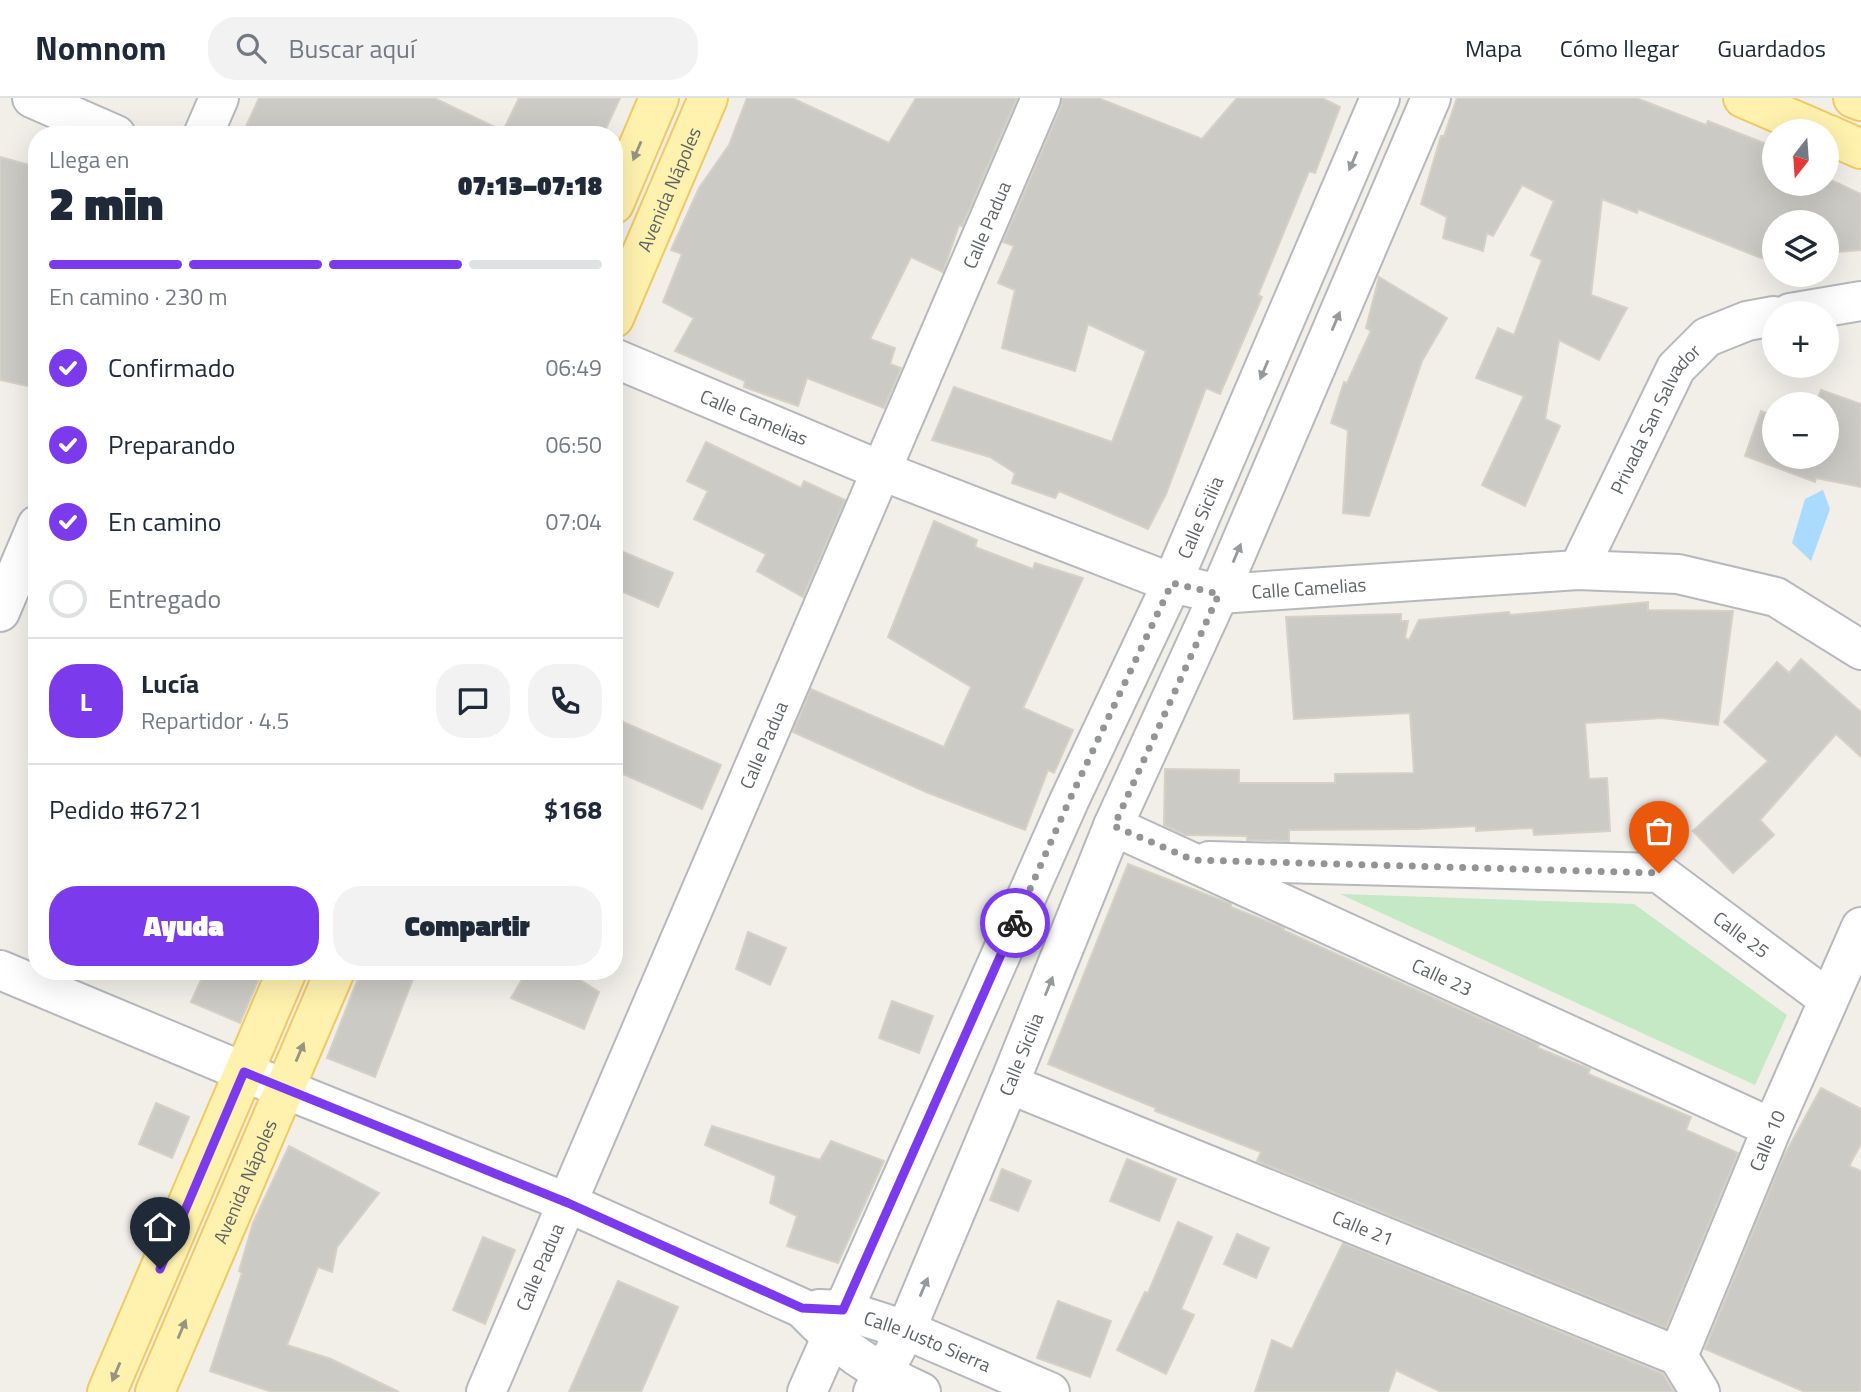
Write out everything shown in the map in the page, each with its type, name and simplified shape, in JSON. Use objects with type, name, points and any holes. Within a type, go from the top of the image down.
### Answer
[{"type":"main road","points":[[623,183],[659,98]]},
{"type":"main road","name":"Avenida Nápoles","points":[[623,297],[708,98]]},
{"type":"main road","points":[[1743,98],[1793,119]]},
{"type":"main road","points":[[1853,98],[1861,101]]},
{"type":"main road","points":[[1839,139],[1861,149]]},
{"type":"main road","points":[[107,1392],[283,980]]},
{"type":"main road","name":"Avenida Nápoles","points":[[155,1392],[331,980]]},
{"type":"street","points":[[32,98],[96,126]]},
{"type":"street","points":[[207,126],[219,98]]},
{"type":"street","name":"Calle Padua","points":[[486,1392],[1041,98]]},
{"type":"street","name":"Calle Sicilia","points":[[807,1392],[1069,801],[1172,583],[1380,98]]},
{"type":"street","name":"Calle Sicilia","points":[[877,1383],[906,1330],[1114,826],[1219,594],[1431,98]]},
{"type":"street","points":[[1839,305],[1861,301]]},
{"type":"street","name":"Privada San Salvador","points":[[1578,570],[1676,368],[1707,337],[1747,321],[1762,318]]},
{"type":"street","name":"Calle Camelias","points":[[623,362],[882,471],[1172,583],[1219,594],[1578,570],[1678,574],[1776,597],[1861,650]]},
{"type":"street","points":[[0,612],[28,546]]},
{"type":"street","name":"Calle 23","points":[[1114,826],[1772,1128]]},
{"type":"street","name":"Calle 25","points":[[1193,860],[1659,873],[1828,999]]},
{"type":"street","name":"Calle 10","points":[[1678,1356],[1772,1128],[1861,927]]},
{"type":"street","points":[[0,970],[568,1203],[837,1324]]},
{"type":"street","name":"Calle 21","points":[[1009,1084],[1678,1356]]},
{"type":"street","name":"Calle Justo Sierra","points":[[837,1324],[906,1330],[1050,1392]]},
{"type":"street","name":"Calle Justo Sierra","points":[[837,1324],[877,1383],[921,1392]]},
{"type":"street","points":[[1678,1356],[1700,1392]]},
{"type":"green space","points":[[1340,894],[1634,904],[1787,1015],[1755,1085]]},
{"type":"water","points":[[1823,490],[1830,509],[1811,561],[1792,543],[1805,499]]},
{"type":"building","points":[[259,98],[434,98],[493,126],[246,126]]},
{"type":"building","points":[[519,98],[620,98],[607,126],[505,126]]},
{"type":"building","points":[[747,98],[792,98],[889,143],[916,98],[1017,98],[962,226],[959,225],[943,272],[911,257],[870,339],[895,348],[890,364],[901,368],[884,408],[807,378],[798,406],[744,387],[745,381],[675,351],[694,318],[663,302],[682,254],[671,250],[699,188],[729,145]]},
{"type":"building","points":[[1062,98],[1098,98],[1202,139],[1237,98],[1322,98],[1340,107],[1315,173],[1309,171],[1258,295],[1262,297],[1220,394],[1206,388],[1166,494],[1148,529],[1059,491],[1055,498],[1012,483],[1015,473],[990,457],[932,440],[954,387],[1112,442],[1146,351],[1088,324],[1075,371],[1002,348],[1015,290],[998,283],[1014,246],[1003,242],[1061,107]]},
{"type":"building","points":[[1457,98],[1636,98],[1706,125],[1708,121],[1762,142],[1762,196],[1839,196],[1839,184],[1861,194],[1861,250],[1839,252],[1839,210],[1762,210],[1761,258],[1638,209],[1637,213],[1602,199],[1591,295],[1627,308],[1599,360],[1559,340],[1545,419],[1560,426],[1525,506],[1482,485],[1524,396],[1476,378],[1498,328],[1514,335],[1542,260],[1531,255],[1554,201],[1522,185],[1493,236],[1487,233],[1483,251],[1443,238],[1447,217],[1421,204],[1441,136],[1444,136]]},
{"type":"building","points":[[0,157],[28,165],[28,386],[0,380]]},
{"type":"building","points":[[1379,277],[1447,318],[1422,361],[1369,516],[1343,513],[1348,430],[1331,423],[1344,382],[1347,383],[1371,331],[1366,328]]},
{"type":"building","points":[[1839,396],[1861,404],[1861,487],[1816,478],[1815,482],[1780,469],[1839,469]]},
{"type":"building","points":[[1762,411],[1762,462],[1745,456]]},
{"type":"building","points":[[706,442],[801,488],[804,481],[845,500],[803,597],[757,571],[766,554],[694,519],[708,491],[687,481]]},
{"type":"building","points":[[934,521],[977,540],[975,547],[1033,569],[1035,563],[1083,578],[1023,708],[1073,730],[1054,773],[1048,770],[1025,830],[926,792],[793,732],[811,689],[944,747],[971,687],[888,637]]},
{"type":"building","points":[[623,552],[673,573],[658,607],[623,592]]},
{"type":"building","points":[[1648,602],[1648,610],[1733,611],[1718,725],[1662,718],[1585,723],[1589,779],[1607,778],[1610,831],[1534,835],[1533,828],[1476,831],[1476,826],[1289,830],[1289,841],[1247,840],[1247,836],[1185,835],[1164,825],[1165,769],[1239,770],[1239,783],[1335,783],[1335,774],[1414,773],[1410,713],[1294,719],[1286,617],[1401,614],[1401,621],[1408,621],[1405,638],[1409,640],[1419,620],[1509,612],[1510,615]]},
{"type":"building","points":[[1801,659],[1861,712],[1861,757],[1836,734],[1760,820],[1774,835],[1733,873],[1693,831],[1768,761],[1724,722],[1777,662],[1789,673]]},
{"type":"building","points":[[623,722],[721,765],[702,809],[623,774]]},
{"type":"building","points":[[1128,864],[1231,904],[1231,907],[1284,928],[1283,930],[1539,1045],[1538,1048],[1590,1069],[1588,1074],[1691,1117],[1686,1130],[1738,1153],[1666,1328],[1257,1161],[1261,1152],[1155,1111],[1156,1108],[1048,1064]]},
{"type":"building","points":[[748,932],[786,948],[770,985],[736,969]]},
{"type":"building","points":[[201,980],[258,980],[240,1023],[191,1002]]},
{"type":"building","points":[[357,980],[413,980],[375,1077],[327,1058]]},
{"type":"building","points":[[522,980],[580,980],[599,992],[584,1029],[511,998]]},
{"type":"building","points":[[892,1001],[933,1016],[919,1053],[879,1038]]},
{"type":"building","points":[[1821,1088],[1861,1109],[1861,1144],[1849,1166],[1861,1171],[1861,1392],[1805,1392],[1705,1349],[1783,1158]]},
{"type":"building","points":[[156,1103],[189,1117],[172,1158],[139,1144]]},
{"type":"building","points":[[712,1126],[820,1160],[831,1141],[884,1161],[838,1263],[787,1246],[797,1216],[770,1203],[776,1176],[705,1145]]},
{"type":"building","points":[[289,1146],[379,1193],[337,1247],[332,1272],[318,1267],[287,1345],[331,1359],[399,1392],[272,1392],[210,1371],[242,1273],[239,1271],[253,1223]]},
{"type":"building","points":[[1127,1159],[1176,1179],[1159,1221],[1110,1201]]},
{"type":"building","points":[[1002,1169],[1031,1181],[1018,1211],[990,1200]]},
{"type":"building","points":[[1178,1222],[1212,1237],[1181,1309],[1194,1315],[1166,1374],[1117,1350],[1145,1292],[1148,1293]]},
{"type":"building","points":[[1237,1234],[1269,1248],[1256,1278],[1224,1264]]},
{"type":"building","points":[[483,1237],[515,1250],[485,1324],[453,1310]]},
{"type":"building","points":[[1343,1243],[1663,1374],[1674,1392],[1441,1392],[1396,1370],[1388,1392],[1255,1392],[1272,1340],[1292,1349]]},
{"type":"building","points":[[618,1281],[678,1307],[641,1392],[569,1392]]},
{"type":"building","points":[[1058,1301],[1111,1321],[1090,1377],[1037,1358]]},
{"type":"way so far","points":[[1015,923],[1069,801],[1172,583],[1219,594],[1114,826],[1193,860],[1659,873]]},
{"type":"route","points":[[160,1269],[244,1072],[568,1203],[802,1308],[843,1310],[1015,923]]}]
